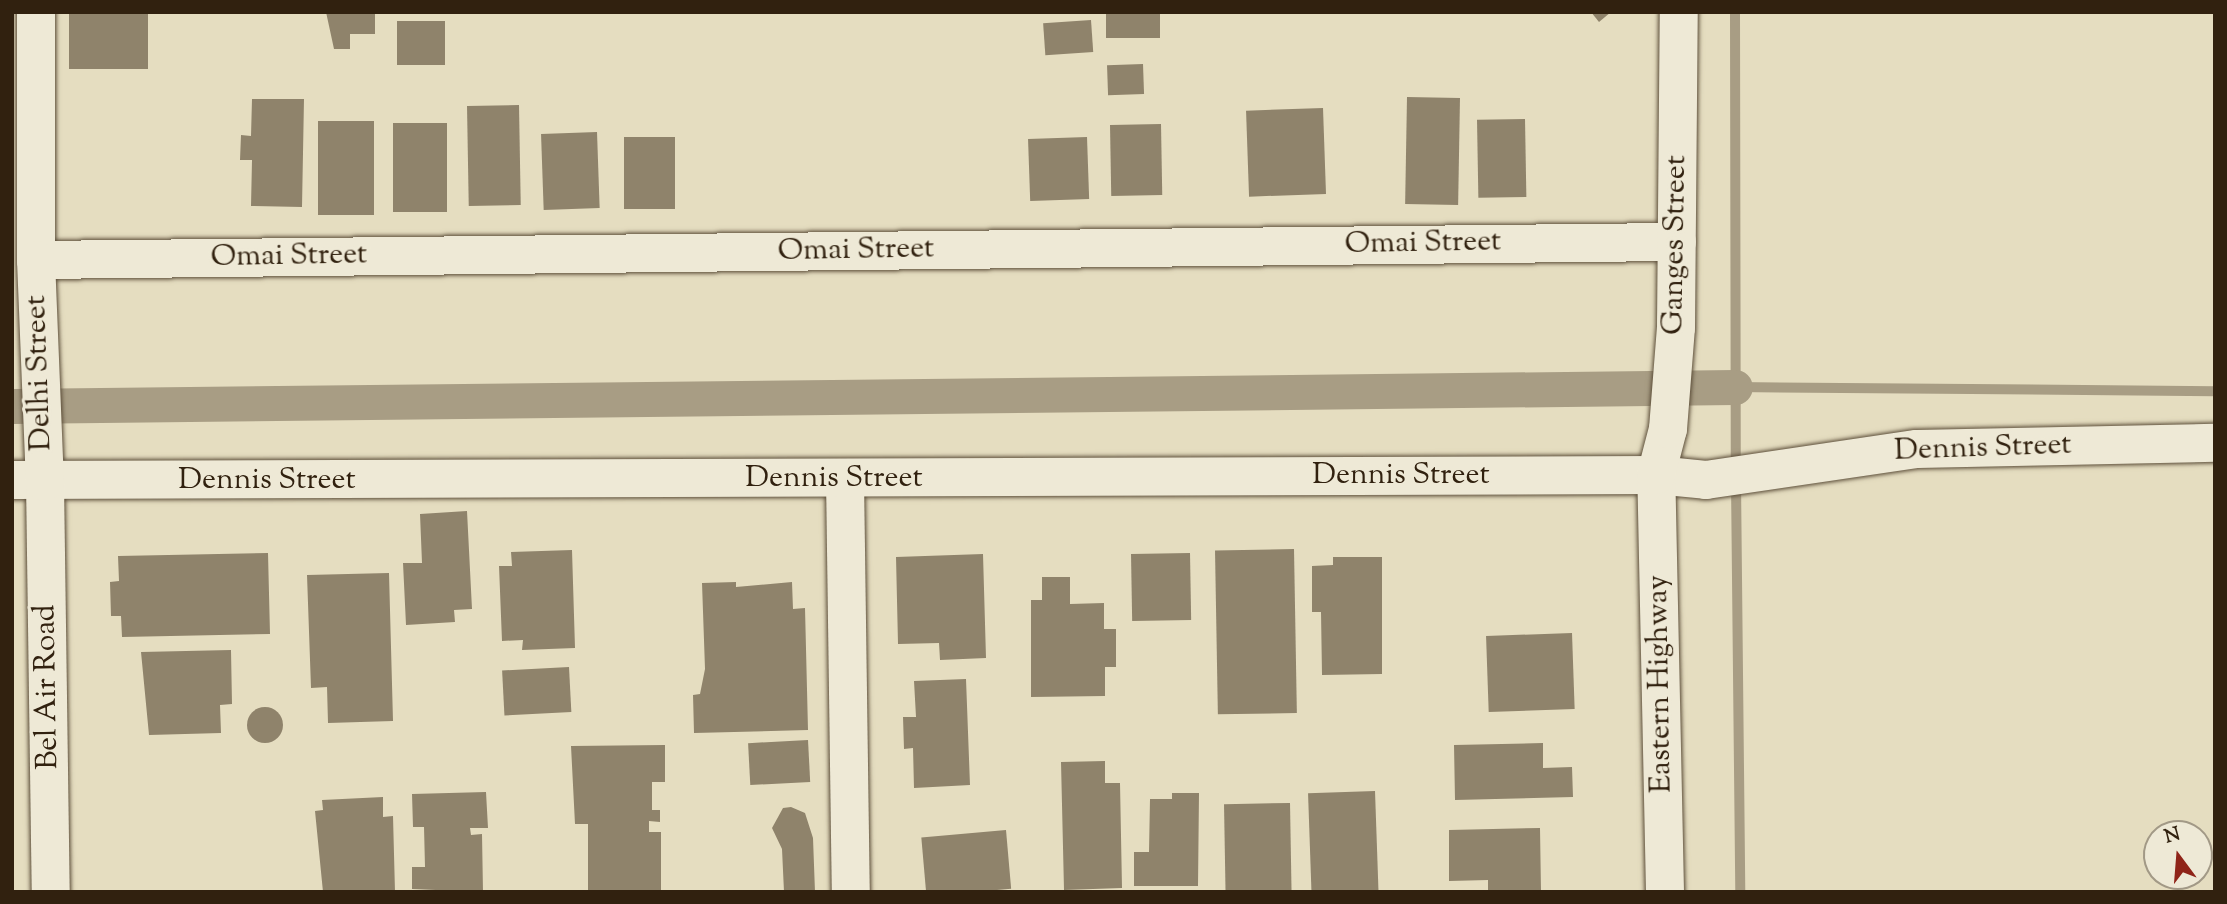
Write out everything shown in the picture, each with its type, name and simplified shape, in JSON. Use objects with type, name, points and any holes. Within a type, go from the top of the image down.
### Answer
[{"type":"street","name":"Delhi Street","points":[[25,480],[36,260],[36,12]]},
{"type":"street","name":"Ganges Street","points":[[1656,475],[1668,429],[1676,328],[1679,12]]},
{"type":"street","name":"Omai Street","points":[[36,260],[1677,242]]},
{"type":"street","name":"Dennis Street","points":[[25,480],[1656,475],[1706,480],[1917,449],[2215,443]]},
{"type":"street","name":"Eastern Highway","points":[[1656,475],[1665,892]]},
{"type":"street","points":[[845,478],[851,892]]},
{"type":"street","name":"Bel Air Road","points":[[25,480],[51,892]]},
{"type":"building","points":[[69,12],[148,12],[148,69],[69,69]]},
{"type":"building","points":[[326,12],[375,12],[375,34],[350,34],[350,49],[334,49]]},
{"type":"building","points":[[1106,12],[1160,12],[1160,38],[1106,38]]},
{"type":"building","points":[[1591,12],[1611,12],[1599,22]]},
{"type":"building","points":[[1091,20],[1093,52],[1045,55],[1043,23]]},
{"type":"building","points":[[397,21],[445,21],[445,65],[397,65]]},
{"type":"building","points":[[1143,64],[1144,94],[1108,95],[1107,65]]},
{"type":"building","points":[[1407,97],[1460,98],[1458,205],[1405,204]]},
{"type":"building","points":[[252,99],[304,99],[302,207],[251,206],[252,160],[240,160],[241,135],[251,136]]},
{"type":"building","points":[[519,105],[521,205],[469,206],[467,106]]},
{"type":"building","points":[[1323,108],[1326,194],[1249,197],[1246,111]]},
{"type":"building","points":[[1525,119],[1526,197],[1478,198],[1477,120]]},
{"type":"building","points":[[318,121],[374,121],[374,215],[318,215]]},
{"type":"building","points":[[393,123],[447,123],[447,212],[393,212]]},
{"type":"building","points":[[1161,124],[1162,195],[1111,196],[1110,125]]},
{"type":"building","points":[[597,132],[600,208],[544,210],[541,134]]},
{"type":"building","points":[[624,137],[675,137],[675,209],[624,209]]},
{"type":"building","points":[[1087,137],[1089,199],[1030,201],[1028,139]]},
{"type":"building","points":[[467,511],[472,609],[454,610],[455,622],[406,625],[403,563],[422,563],[420,514]]},
{"type":"building","points":[[1294,549],[1297,713],[1218,714],[1215,550]]},
{"type":"building","points":[[572,550],[575,648],[522,650],[523,640],[502,641],[499,566],[512,566],[511,552]]},
{"type":"building","points":[[268,553],[270,634],[122,637],[121,616],[111,616],[110,582],[119,581],[118,556]]},
{"type":"building","points":[[1190,553],[1191,620],[1132,621],[1131,554]]},
{"type":"building","points":[[983,554],[986,658],[940,660],[939,643],[898,644],[896,557]]},
{"type":"building","points":[[1333,557],[1382,557],[1382,674],[1322,675],[1321,612],[1312,612],[1312,566],[1333,565]]},
{"type":"building","points":[[389,573],[393,721],[328,723],[327,687],[311,688],[307,575]]},
{"type":"building","points":[[1042,577],[1070,577],[1070,604],[1104,603],[1104,629],[1116,629],[1116,667],[1105,667],[1105,696],[1031,697],[1031,600],[1042,600]]},
{"type":"building","points":[[736,582],[736,587],[792,582],[793,609],[805,608],[808,730],[694,733],[693,695],[700,694],[705,669],[702,583]]},
{"type":"building","points":[[1572,633],[1575,709],[1489,712],[1486,636]]},
{"type":"building","points":[[231,650],[232,704],[220,705],[221,733],[149,735],[141,652]]},
{"type":"building","points":[[569,667],[571,712],[504,715],[502,671]]},
{"type":"building","points":[[966,679],[970,785],[914,788],[913,748],[904,749],[903,717],[916,717],[914,681]]},
{"type":"building","points":[[265,707],[278,712],[283,725],[278,738],[265,743],[252,738],[247,725],[252,712]]},
{"type":"building","points":[[808,740],[810,782],[750,785],[748,743]]},
{"type":"building","points":[[1543,743],[1543,768],[1572,767],[1573,797],[1455,800],[1454,745]]},
{"type":"building","points":[[665,745],[665,782],[652,782],[652,810],[660,810],[660,822],[649,821],[649,832],[661,832],[661,892],[588,892],[588,824],[575,824],[571,746]]},
{"type":"building","points":[[1105,761],[1105,783],[1120,783],[1122,888],[1064,890],[1061,762]]},
{"type":"building","points":[[1375,791],[1379,892],[1311,892],[1308,793]]},
{"type":"building","points":[[486,792],[488,828],[470,828],[471,835],[482,834],[483,892],[412,889],[412,867],[425,867],[424,827],[413,827],[412,794]]},
{"type":"building","points":[[1172,793],[1199,793],[1198,886],[1134,886],[1134,852],[1149,852],[1150,799],[1172,799]]},
{"type":"building","points":[[383,797],[383,817],[393,816],[395,892],[323,892],[315,811],[323,810],[322,800]]},
{"type":"building","points":[[1290,803],[1292,892],[1226,892],[1224,804]]},
{"type":"building","points":[[791,807],[805,813],[813,838],[815,892],[784,892],[782,849],[772,828],[783,808]]},
{"type":"building","points":[[1540,828],[1541,892],[1488,892],[1488,880],[1449,881],[1449,830]]},
{"type":"building","points":[[1006,830],[1011,889],[926,892],[921,837]]},
{"type":"waterway","points":[[1735,12],[1736,467]]},
{"type":"waterway","points":[[1735,387],[2215,391]]},
{"type":"waterway","points":[[12,406],[1735,387]]},
{"type":"waterway","points":[[1736,482],[1740,892]]}]
